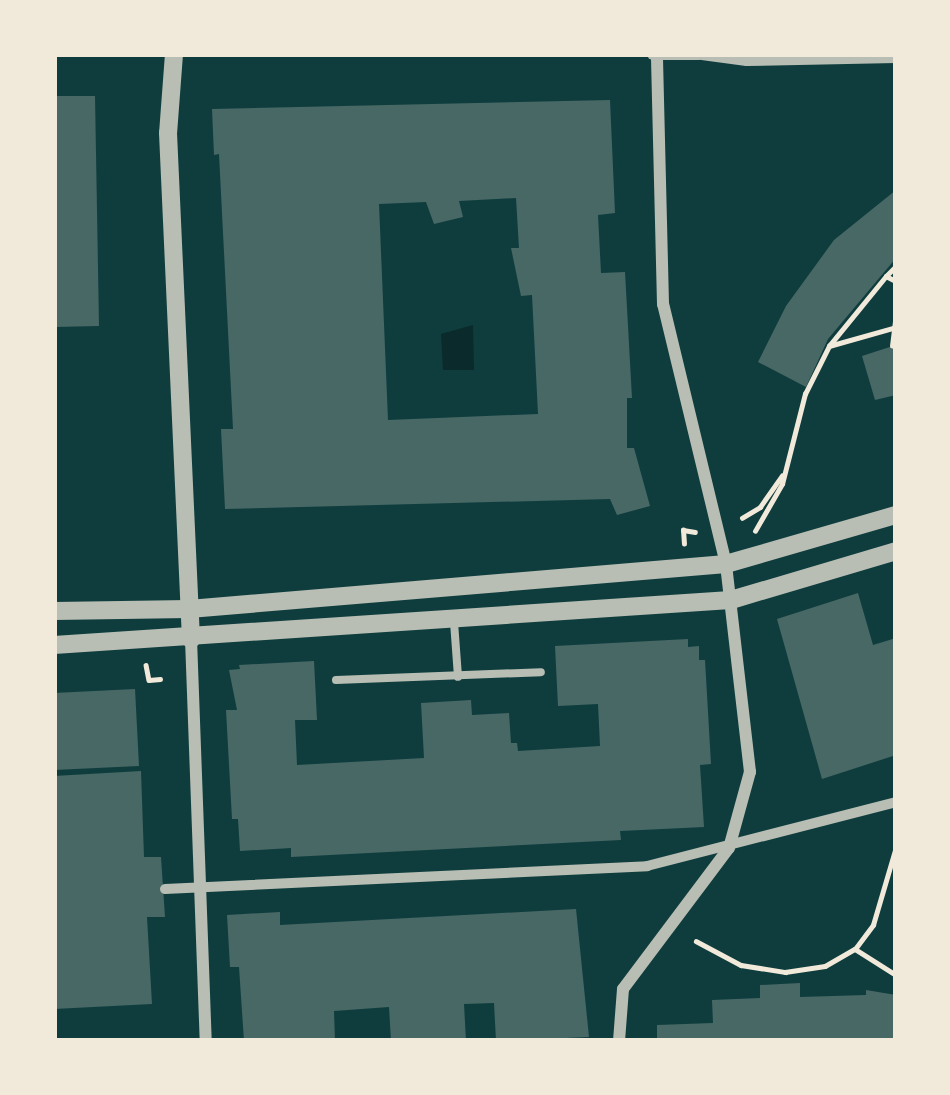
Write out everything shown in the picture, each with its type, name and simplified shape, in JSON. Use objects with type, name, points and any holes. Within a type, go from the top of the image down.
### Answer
[{"type":"street","points":[[174,54],[168,134],[206,1041]]},
{"type":"street","points":[[619,1041],[623,989],[729,848],[750,772],[726,564],[663,304],[655,54],[747,60],[896,57]]},
{"type":"street","points":[[54,611],[188,609],[726,564],[896,515]]},
{"type":"street","points":[[54,645],[731,600],[896,551]]},
{"type":"street","points":[[166,889],[647,866],[896,802]]},
{"type":"lane","points":[[454,622],[458,677]]},
{"type":"lane","points":[[336,680],[541,672]]},
{"type":"path","points":[[754,534],[785,472],[805,394],[829,346],[896,266]]},
{"type":"path","points":[[886,276],[896,281]]},
{"type":"path","points":[[892,346],[896,312]]},
{"type":"path","points":[[829,346],[895,327]]},
{"type":"path","points":[[742,518],[760,508],[785,472]]},
{"type":"path","points":[[685,549],[683,530],[695,532]]},
{"type":"path","points":[[146,665],[149,680],[160,679]]},
{"type":"path","points":[[696,941],[741,965],[785,972],[825,966],[855,949],[873,926],[896,847]]},
{"type":"path","points":[[855,949],[896,975]]},
{"type":"water","points":[[473,325],[474,370],[443,370],[441,334]]},
{"type":"building","points":[[54,96],[95,96],[99,326],[54,327]]},
{"type":"building","points":[[610,100],[615,213],[598,215],[601,273],[625,272],[632,398],[627,398],[627,448],[634,448],[650,506],[617,515],[610,499],[225,509],[221,429],[233,429],[219,154],[214,155],[212,109]],"holes":[[[516,198],[519,248],[511,248],[521,296],[532,295],[538,414],[388,420],[379,204],[426,202],[434,224],[463,217],[459,201]]]},
{"type":"building","points":[[896,190],[896,258],[828,339],[806,387],[758,362],[786,306],[834,240]]},
{"type":"building","points":[[896,345],[896,395],[875,400],[862,356]]},
{"type":"building","points":[[858,593],[873,645],[896,638],[896,755],[822,779],[777,619]]},
{"type":"building","points":[[688,639],[688,647],[699,646],[699,660],[705,660],[711,764],[700,765],[704,827],[620,831],[621,840],[291,857],[291,848],[240,851],[238,819],[232,819],[226,710],[237,710],[229,670],[240,669],[239,665],[314,661],[317,720],[295,720],[297,765],[424,758],[421,703],[471,700],[472,715],[509,713],[511,743],[517,743],[518,751],[600,746],[598,704],[558,706],[555,646]]},
{"type":"building","points":[[135,689],[139,766],[54,770],[54,693]]},
{"type":"building","points":[[141,771],[144,857],[161,857],[165,917],[147,917],[152,1004],[54,1009],[54,776]]},
{"type":"building","points":[[576,909],[589,1037],[496,1041],[494,1003],[464,1004],[466,1041],[391,1041],[389,1007],[334,1011],[335,1041],[244,1041],[239,967],[230,967],[227,915],[280,912],[280,925]]},
{"type":"building","points":[[800,983],[800,997],[866,995],[866,990],[896,995],[896,1041],[657,1038],[657,1025],[713,1023],[712,1000],[760,998],[760,985]]}]
